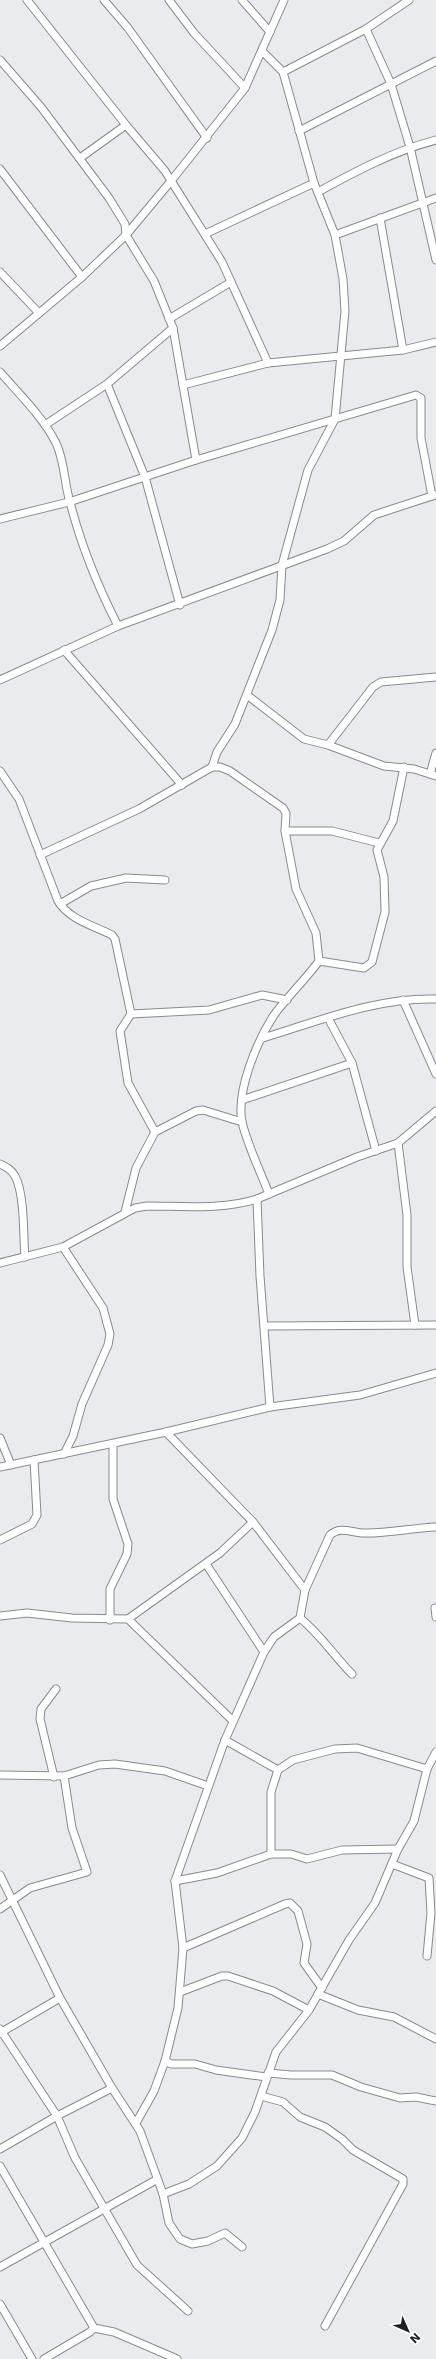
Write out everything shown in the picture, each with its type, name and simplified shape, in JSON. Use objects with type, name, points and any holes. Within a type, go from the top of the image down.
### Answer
[{"type":"street","points":[[27,0],[126,125],[165,171],[205,234],[232,282],[268,363]]},
{"type":"street","points":[[104,0],[151,59],[207,138]]},
{"type":"street","points":[[170,0],[194,33],[245,88]]},
{"type":"street","points":[[242,0],[270,32]]},
{"type":"street","points":[[0,346],[82,277],[126,235],[207,138],[245,88],[284,0]]},
{"type":"street","points":[[283,72],[366,29],[409,0]]},
{"type":"street","points":[[366,29],[391,84],[424,201],[436,260]]},
{"type":"street","points":[[212,767],[217,752],[235,724],[276,616],[280,600],[282,566],[308,470],[335,419],[341,357],[345,293],[335,235],[314,183],[298,131],[283,72],[262,51]]},
{"type":"street","points":[[0,60],[80,158],[125,224],[126,235],[154,281],[173,328],[196,460]]},
{"type":"street","points":[[298,131],[436,61]]},
{"type":"street","points":[[80,158],[126,125]]},
{"type":"street","points":[[318,192],[359,169],[410,147],[436,140]]},
{"type":"street","points":[[0,169],[82,277]]},
{"type":"street","points":[[205,234],[314,183]]},
{"type":"street","points":[[335,235],[424,201],[436,198]]},
{"type":"street","points":[[380,218],[403,350]]},
{"type":"street","points":[[0,272],[39,313]]},
{"type":"street","points":[[169,319],[232,282]]},
{"type":"street","points":[[45,425],[107,384],[173,328]]},
{"type":"street","points":[[183,385],[268,363],[403,350],[436,342]]},
{"type":"street","points":[[0,372],[45,425],[61,458],[69,502],[102,592],[118,626]]},
{"type":"street","points":[[107,384],[145,477],[180,605]]},
{"type":"street","points":[[0,519],[69,502],[196,460],[420,395],[421,438],[434,495],[374,515],[344,541],[180,605],[118,626],[0,680]]},
{"type":"street","points":[[64,650],[182,785]]},
{"type":"street","points":[[328,745],[373,687],[381,682],[436,677]]},
{"type":"street","points":[[247,695],[298,735],[312,742],[328,745],[384,766],[404,767],[433,775],[436,753]]},
{"type":"street","points":[[40,855],[128,815],[212,767],[220,767],[230,771],[283,808],[286,813],[285,831],[296,890],[316,933],[319,961],[304,982],[275,1014],[249,1068],[242,1100],[242,1122],[269,1194]]},
{"type":"street","points":[[319,961],[364,968],[372,962],[385,912],[384,877],[376,855],[379,842],[393,821],[404,767]]},
{"type":"street","points":[[0,771],[19,799],[60,904],[70,915],[112,934],[116,938],[131,1014],[120,1031],[128,1083],[155,1132]]},
{"type":"street","points":[[285,831],[332,831],[379,842]]},
{"type":"street","points":[[60,904],[91,886],[126,878],[165,880]]},
{"type":"street","points":[[131,1014],[209,1010],[262,995],[287,1000]]},
{"type":"street","points":[[263,1038],[328,1018],[403,1000],[436,999]]},
{"type":"street","points":[[403,1000],[436,1074]]},
{"type":"street","points":[[328,1018],[352,1063],[376,1151]]},
{"type":"street","points":[[242,1100],[352,1063]]},
{"type":"street","points":[[125,1212],[136,1168],[155,1132],[196,1111],[203,1110],[242,1122]]},
{"type":"street","points":[[0,1262],[63,1247],[125,1212],[147,1206],[243,1204],[357,1156],[398,1143],[436,1111]]},
{"type":"street","points":[[398,1143],[407,1215],[407,1267],[415,1324]]},
{"type":"street","points":[[0,1164],[7,1167],[16,1177],[20,1199],[25,1257]]},
{"type":"street","points":[[257,1199],[270,1407]]},
{"type":"street","points":[[63,1247],[103,1308],[110,1334],[108,1345],[82,1404],[73,1436],[64,1454]]},
{"type":"street","points":[[264,1326],[436,1325]]},
{"type":"street","points":[[0,1467],[113,1444],[270,1407],[334,1397],[355,1396],[436,1373]]},
{"type":"street","points":[[166,1432],[253,1522],[306,1590]]},
{"type":"street","points":[[0,1438],[11,1465]]},
{"type":"street","points":[[110,1620],[110,1589],[127,1554],[128,1544],[113,1499],[113,1444]]},
{"type":"street","points":[[0,1540],[32,1524],[35,1520],[37,1515],[34,1460]]},
{"type":"street","points":[[0,1616],[39,1614],[110,1620],[128,1619],[206,1564],[229,1546],[253,1522]]},
{"type":"street","points":[[136,2122],[154,2090],[165,2061],[178,2008],[184,1948],[175,1881],[225,1740],[264,1652],[274,1637],[300,1618],[306,1590],[330,1535],[334,1531],[342,1530],[361,1533],[436,1527]]},
{"type":"street","points":[[206,1564],[264,1652]]},
{"type":"street","points":[[435,1608],[436,1617]]},
{"type":"street","points":[[300,1618],[321,1636],[336,1658],[352,1674]]},
{"type":"street","points":[[128,1619],[191,1683],[233,1721]]},
{"type":"street","points":[[54,1777],[40,1719],[42,1709],[56,1689]]},
{"type":"street","points":[[225,1740],[278,1770]]},
{"type":"street","points":[[271,1854],[271,1792],[278,1770],[293,1760],[345,1747],[357,1748],[427,1769]]},
{"type":"street","points":[[163,2194],[204,2176],[226,2158],[242,2138],[261,2096],[271,2060],[282,2042],[309,2010],[349,1940],[375,1903],[398,1849],[414,1821],[427,1769],[436,1752]]},
{"type":"street","points":[[0,1775],[54,1777],[64,1776],[100,1765],[115,1764],[165,1771],[208,1786]]},
{"type":"street","points":[[0,1909],[30,1888],[87,1872],[72,1828],[64,1776]]},
{"type":"street","points":[[175,1881],[217,1873],[271,1854],[291,1854],[307,1859],[342,1850],[398,1849]]},
{"type":"street","points":[[392,1864],[429,1878],[430,1913],[427,1956]]},
{"type":"street","points":[[0,1875],[60,1998],[112,2088],[136,2122],[156,2180],[163,2194],[169,2223],[180,2239],[192,2244],[200,2243],[225,2233],[242,2247]]},
{"type":"street","points":[[184,1948],[290,1903],[298,1911],[307,1944],[304,1963],[322,1988]]},
{"type":"street","points":[[180,1992],[222,1976],[228,1976],[273,1991],[309,2010]]},
{"type":"street","points":[[318,1994],[358,2010],[394,2017],[436,2039]]},
{"type":"street","points":[[60,1998],[1,2031],[57,2116],[75,2158],[137,2265],[188,2311]]},
{"type":"street","points":[[165,2061],[178,2064],[195,2064],[216,2070],[267,2075],[332,2075],[361,2087],[400,2098],[416,2097],[436,2101]]},
{"type":"street","points":[[0,2149],[57,2116],[112,2088]]},
{"type":"street","points":[[261,2096],[283,2102],[300,2117],[328,2129],[353,2150],[403,2179],[403,2184],[325,2326]]},
{"type":"street","points":[[0,2166],[94,2328],[114,2332],[177,2359]]},
{"type":"street","points":[[0,2267],[156,2180]]},
{"type":"street","points":[[0,2304],[32,2359]]},
{"type":"street","points":[[44,2359],[90,2332],[94,2328]]}]
